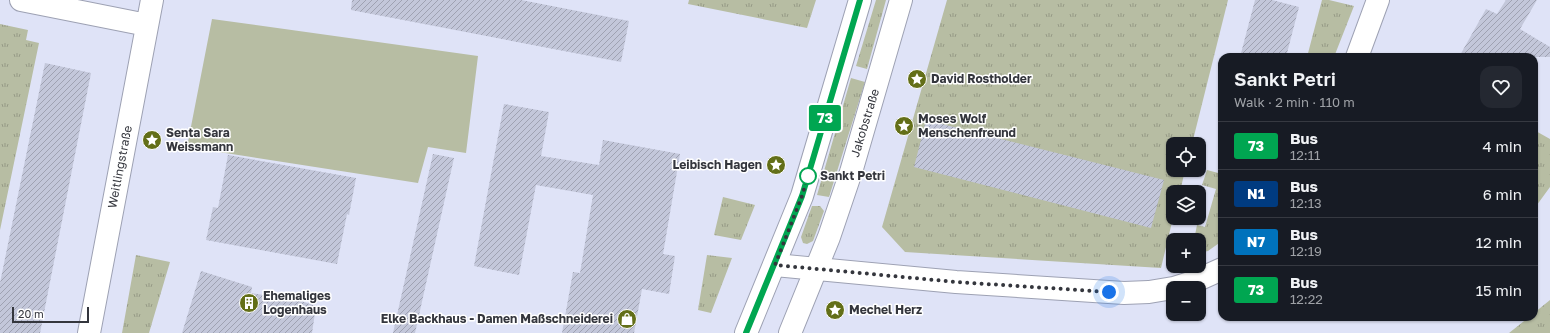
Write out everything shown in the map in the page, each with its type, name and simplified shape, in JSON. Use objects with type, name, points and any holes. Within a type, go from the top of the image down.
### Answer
[{"type":"street","points":[[21,0],[147,25]]},
{"type":"street","name":"Weitlingstraße","points":[[89,333],[152,0]]},
{"type":"street","points":[[746,333],[775,265],[804,188],[860,0]]},
{"type":"street","name":"Jakobstraße","points":[[790,333],[817,270],[851,172],[902,0]]},
{"type":"street","points":[[1358,53],[1378,0]]},
{"type":"street","points":[[775,265],[956,282],[1124,293],[1149,292],[1166,289]]},
{"type":"street","points":[[1195,281],[1218,271]]},
{"type":"green space","points":[[689,0],[816,0],[807,28],[688,4]]},
{"type":"green space","points":[[876,0],[886,0],[867,69],[856,66]]},
{"type":"green space","points":[[947,0],[1228,0],[1194,137],[1166,137],[1166,177],[1183,177],[1182,185],[1166,185],[1166,225],[1171,225],[1169,233],[1166,233],[1166,247],[1161,268],[905,252],[882,227]]},
{"type":"green space","points":[[1322,0],[1329,0],[1354,6],[1336,53],[1308,53]]},
{"type":"green space","points":[[212,19],[478,56],[466,153],[428,147],[418,183],[187,147]]},
{"type":"green space","points":[[0,24],[28,30],[26,40],[39,43],[0,230]]},
{"type":"green space","points":[[851,78],[865,82],[829,197],[817,195]]},
{"type":"green space","points":[[1538,132],[1550,139],[1550,187],[1538,204]]},
{"type":"green space","points":[[1207,170],[1218,173],[1218,244],[1206,251],[1206,233],[1195,233],[1197,225],[1205,227],[1206,225],[1216,189],[1202,185],[1206,177]]},
{"type":"green space","points":[[723,197],[755,205],[741,240],[714,235]]},
{"type":"green space","points":[[812,206],[820,206],[824,211],[813,241],[807,244],[803,243],[801,237]]},
{"type":"green space","points":[[136,255],[170,262],[149,333],[122,333]]},
{"type":"green space","points":[[707,255],[732,258],[711,313],[698,310]]},
{"type":"green space","points":[[1550,300],[1550,333],[1509,333],[1524,321],[1538,321],[1538,310]]},
{"type":"building","points":[[352,0],[521,0],[629,21],[621,62],[351,10]]},
{"type":"building","points":[[1255,0],[1272,0],[1299,7],[1287,53],[1241,53]]},
{"type":"building","points":[[1506,0],[1537,0],[1520,29],[1550,47],[1550,57],[1538,57],[1538,53],[1461,53],[1486,9],[1497,14]]},
{"type":"building","points":[[45,63],[91,73],[40,333],[0,333],[0,283]]},
{"type":"building","points":[[504,104],[549,112],[541,156],[599,165],[603,140],[680,154],[663,254],[675,256],[669,294],[642,289],[634,333],[562,333],[573,272],[580,273],[593,195],[536,185],[519,275],[474,266]]},
{"type":"building","points":[[926,120],[1164,180],[1151,228],[914,167]]},
{"type":"building","points":[[433,154],[454,158],[415,333],[393,333]]},
{"type":"building","points":[[228,155],[356,178],[337,264],[206,240],[213,207],[218,208]]},
{"type":"building","name":"Ehemaliges Logenhaus","points":[[201,271],[252,287],[251,293],[301,301],[316,306],[312,333],[182,333]]},
{"type":"bus line","name":"73","points":[[746,333],[802,196],[860,0]]},
{"type":"place","name":"David Rostholder","points":[[917,79]]},
{"type":"place","name":"Moses Wolf Menschenfreund","points":[[904,126]]},
{"type":"place","name":"Senta Sara Weissmann","points":[[152,140]]},
{"type":"place","name":"Leibisch Hagen","points":[[776,165]]},
{"type":"place","name":"Sankt Petri","points":[[808,176]]},
{"type":"place","name":"Ehemaliges Logenhaus","points":[[249,303]]},
{"type":"place","name":"Mechel Herz","points":[[835,310]]},
{"type":"place","name":"Elke Backhaus - Damen Maßschneiderei","points":[[627,319]]},
{"type":"route","points":[[808,176],[802,196],[775,265],[956,282],[1109,292]]}]
